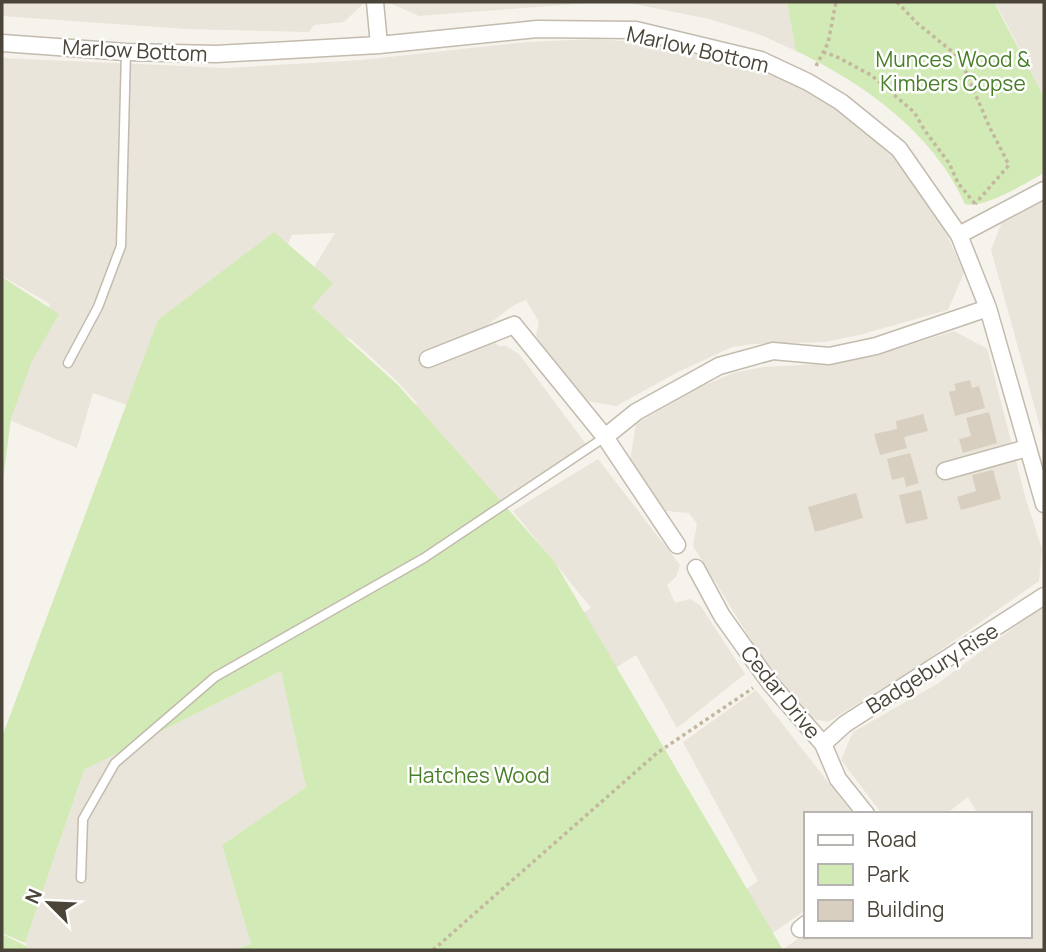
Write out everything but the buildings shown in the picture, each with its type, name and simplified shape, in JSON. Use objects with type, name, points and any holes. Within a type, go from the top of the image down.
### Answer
[{"type":"street","points":[[375,2],[379,45]]},
{"type":"street","name":"Marlow Bottom","points":[[2,43],[126,52],[216,54],[379,45],[537,29],[636,30],[761,60],[808,82],[841,102],[899,149],[959,235],[988,309],[1044,504]]},
{"type":"street","points":[[959,235],[1044,190]]},
{"type":"street","points":[[606,437],[636,412],[719,366],[773,351],[829,356],[876,346],[988,309]]},
{"type":"street","points":[[428,359],[514,326],[606,437],[677,545]]},
{"type":"street","points":[[945,471],[1027,447]]},
{"type":"street","name":"Cedar Drive","points":[[696,568],[722,616],[767,679],[823,744],[838,779],[864,812]]},
{"type":"street","name":"Badgebury Rise","points":[[823,744],[845,724],[1044,596]]},
{"type":"lane","points":[[68,363],[97,307],[121,246],[126,52]]},
{"type":"lane","points":[[80,878],[83,819],[115,762],[215,677],[424,558],[606,437]]},
{"type":"path","points":[[808,82],[828,43],[836,2]]},
{"type":"path","points":[[897,2],[917,23],[960,58],[1009,165],[975,204]]},
{"type":"path","points":[[823,52],[871,75],[914,112],[949,163],[958,183],[975,204],[983,224]]},
{"type":"path","points":[[433,950],[657,753],[767,679]]},
{"type":"shaded area","points":[[2,2],[365,2],[344,22],[314,25],[309,32],[186,29],[2,16]]},
{"type":"shaded area","points":[[392,2],[601,2],[419,16]]},
{"type":"shaded area","points":[[601,2],[787,2],[796,51],[761,35],[709,19],[629,3]]},
{"type":"shaded area","points":[[994,2],[1044,2],[1044,97],[1002,15]]},
{"type":"shaded area","points":[[594,39],[654,43],[703,54],[801,87],[835,106],[888,151],[924,196],[947,235],[964,273],[948,310],[825,342],[732,347],[678,372],[616,406],[582,400],[542,347],[536,336],[539,322],[526,300],[514,305],[485,327],[498,346],[506,346],[519,354],[588,447],[484,521],[393,418],[417,403],[397,381],[351,339],[333,333],[276,329],[335,233],[292,235],[225,383],[130,406],[93,393],[77,448],[7,419],[50,304],[2,276],[2,58],[226,68],[361,60],[527,42]]},
{"type":"shaded area","points":[[1044,200],[1044,441],[991,250],[1003,219]]},
{"type":"shaded area","points":[[954,331],[988,351],[1025,496],[1042,549],[1039,581],[911,671],[828,722],[806,717],[769,669],[693,546],[697,524],[689,513],[666,511],[630,461],[636,424],[698,388],[733,373],[763,367],[837,363],[897,349]]},
{"type":"shaded area","points":[[598,459],[680,565],[676,577],[667,585],[675,603],[690,599],[700,605],[745,674],[677,728],[636,655],[545,712],[505,658],[591,608],[513,511]]},
{"type":"shaded area","points":[[1044,605],[1044,950],[782,950],[804,934],[804,938],[1032,938],[1032,812],[977,812],[968,797],[949,812],[880,812],[841,760],[853,732],[937,684]]},
{"type":"shaded area","points":[[281,671],[306,787],[222,845],[251,944],[234,950],[27,950],[25,943],[84,770]]},
{"type":"shaded area","points":[[756,690],[851,812],[804,812],[804,911],[771,934],[729,902],[758,881],[683,742]]},
{"type":"green space","name":"Munces Wood & Kimbers Copse","points":[[787,2],[994,2],[1044,97],[1044,173],[994,199],[973,205],[965,204],[934,154],[894,113],[847,79],[796,51]]},
{"type":"green space","name":"Hatches Wood","points":[[274,232],[333,283],[312,307],[399,386],[554,561],[783,950],[234,950],[251,944],[222,845],[306,787],[281,671],[84,770],[25,943],[2,933],[2,737],[158,320]]},
{"type":"green space","points":[[2,277],[59,314],[32,361],[11,418],[2,488]]},
{"type":"green space","points":[[2,934],[28,947],[27,950],[2,950]]}]
